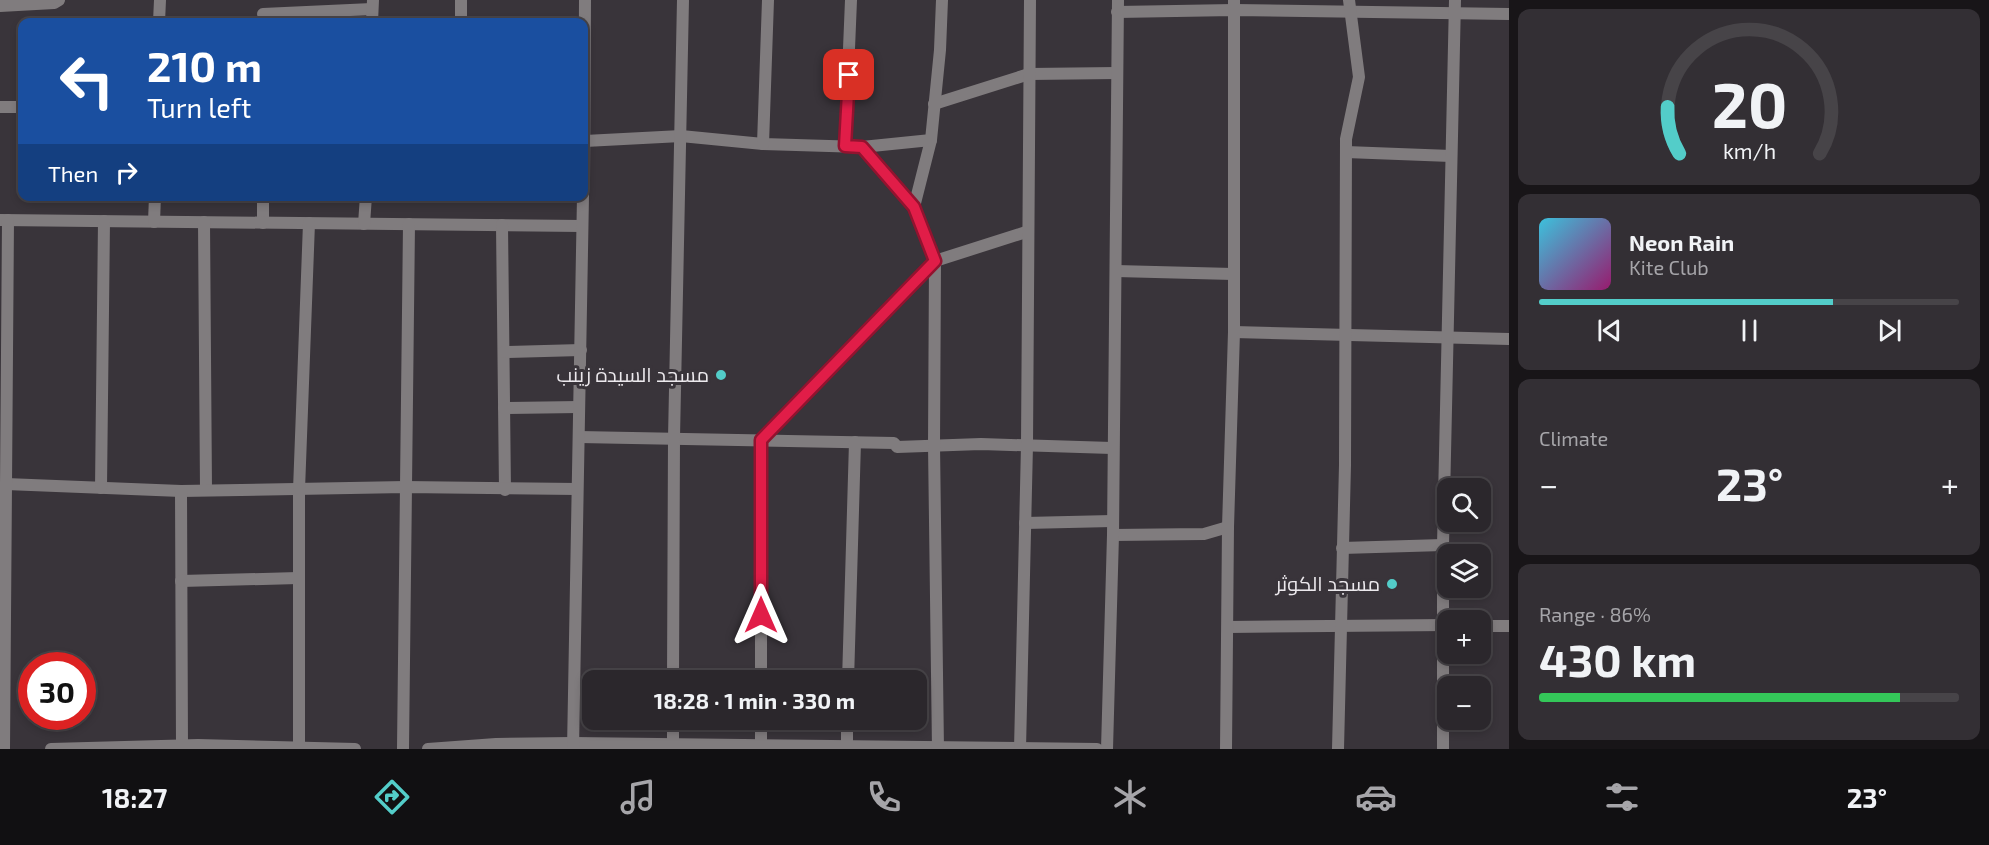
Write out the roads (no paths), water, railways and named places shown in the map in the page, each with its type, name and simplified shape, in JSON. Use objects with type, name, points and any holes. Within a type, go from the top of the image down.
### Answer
[{"type":"street","points":[[0,6],[54,3],[59,0]]},
{"type":"street","points":[[159,18],[160,0]]},
{"type":"street","points":[[263,0],[263,18],[372,5]]},
{"type":"street","points":[[460,18],[461,0]]},
{"type":"street","points":[[585,0],[585,18]]},
{"type":"street","points":[[673,670],[674,438],[682,0]]},
{"type":"street","points":[[763,144],[768,0]]},
{"type":"street","points":[[845,146],[851,0]]},
{"type":"street","points":[[914,207],[931,140],[942,0]]},
{"type":"street","points":[[1020,748],[1027,445],[1026,232],[1030,0]]},
{"type":"street","points":[[1443,544],[1455,0]]},
{"type":"street","points":[[1226,749],[1228,527],[1234,332],[1234,5]]},
{"type":"street","points":[[1338,749],[1346,334],[1346,152],[1359,76],[1349,5]]},
{"type":"street","points":[[1107,749],[1113,536],[1112,448],[1118,6],[1349,5],[1455,14],[1509,14]]},
{"type":"street","points":[[934,104],[1029,74],[1117,73]]},
{"type":"street","points":[[0,106],[18,107]]},
{"type":"street","points":[[588,141],[681,136],[763,144],[862,147],[931,140]]},
{"type":"street","points":[[862,147],[914,207],[935,261],[934,445],[938,748]]},
{"type":"street","points":[[1346,152],[1451,156]]},
{"type":"street","points":[[154,222],[155,201]]},
{"type":"street","points":[[263,201],[263,223]]},
{"type":"street","points":[[364,224],[366,201]]},
{"type":"street","points":[[573,746],[583,201]]},
{"type":"street","points":[[4,749],[3,524],[6,484],[4,220],[582,226]]},
{"type":"street","points":[[101,488],[104,221]]},
{"type":"street","points":[[204,222],[206,489]]},
{"type":"street","points":[[299,748],[299,490],[309,223]]},
{"type":"street","points":[[403,749],[409,224]]},
{"type":"street","points":[[502,225],[505,490]]},
{"type":"street","points":[[761,670],[761,440],[935,261],[1026,232]]},
{"type":"street","points":[[1116,272],[1233,274]]},
{"type":"street","points":[[1234,332],[1509,339]]},
{"type":"street","points":[[504,352],[581,350]]},
{"type":"street","points":[[504,408],[579,407]]},
{"type":"street","points":[[579,437],[894,443],[897,447],[1027,445],[1112,448]]},
{"type":"street","points":[[848,670],[855,442]]},
{"type":"street","points":[[6,484],[182,491],[206,489],[578,489]]},
{"type":"street","points":[[182,491],[182,745]]},
{"type":"street","points":[[1024,524],[1112,521]]},
{"type":"street","points":[[1113,536],[1204,534],[1228,527]]},
{"type":"street","points":[[1342,548],[1437,545]]},
{"type":"street","points":[[181,581],[298,578]]},
{"type":"street","points":[[1228,627],[1437,625]]},
{"type":"street","points":[[1491,626],[1509,626]]},
{"type":"street","points":[[1443,749],[1444,664]]},
{"type":"street","points":[[673,730],[673,747]]},
{"type":"street","points":[[761,730],[761,747]]},
{"type":"street","points":[[847,730],[847,748]]},
{"type":"street","points":[[51,749],[182,745],[355,749]]},
{"type":"street","points":[[428,749],[573,746],[1096,749]]},
{"type":"place","name":"مسجد السيدة زينب","points":[[721,375]]},
{"type":"place","name":"مسجد الكوثر","points":[[1392,584]]}]
